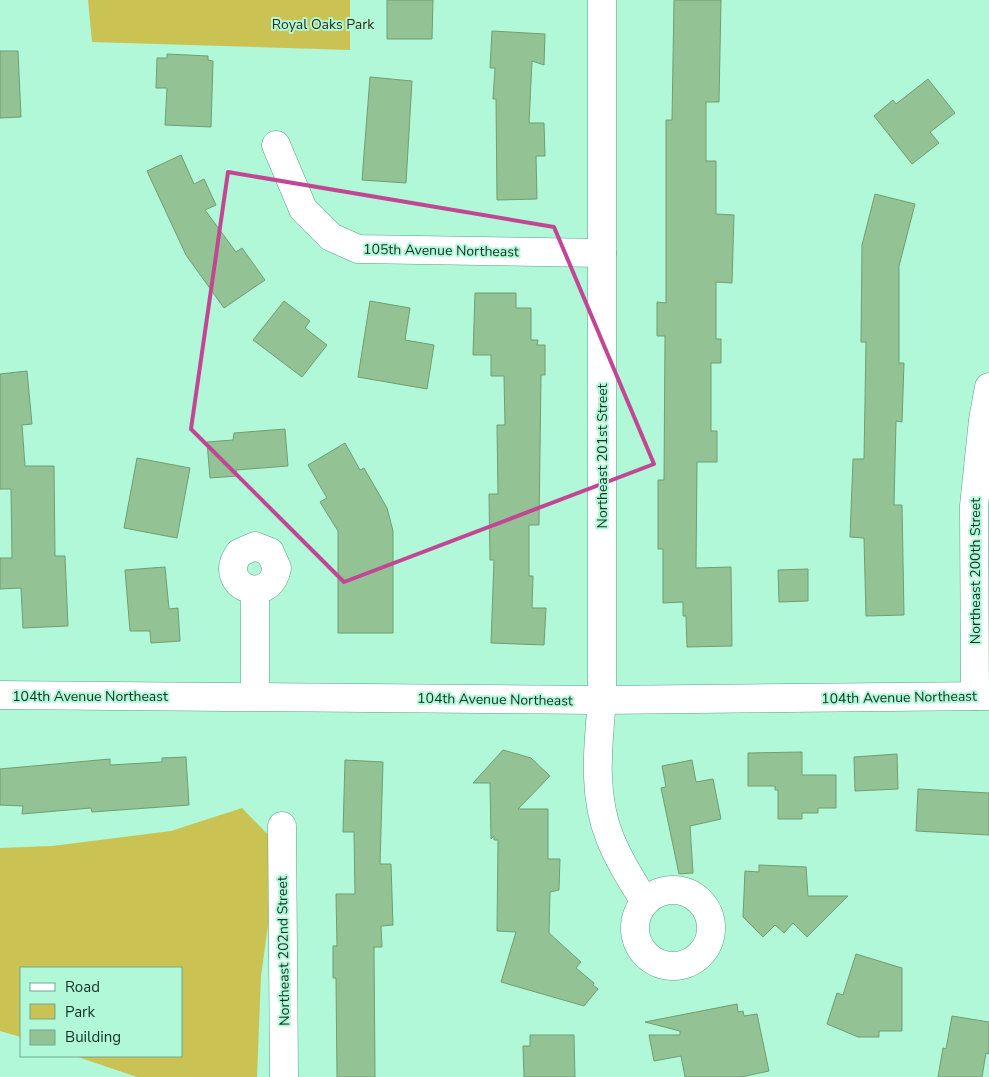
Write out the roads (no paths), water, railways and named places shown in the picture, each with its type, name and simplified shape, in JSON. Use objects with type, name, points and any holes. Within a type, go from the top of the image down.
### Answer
[{"type":"street","name":"Northeast 201st Street","points":[[602,0],[602,700],[597,752],[598,786],[609,836],[621,863],[645,902]]},
{"type":"street","name":"105th Avenue Northeast","points":[[276,145],[303,209],[331,236],[358,249],[602,253]]},
{"type":"street","name":"Northeast 200th Street","points":[[982,696],[974,506],[983,420],[989,387]]},
{"type":"street","points":[[255,590],[255,696]]},
{"type":"street","name":"104th Avenue Northeast","points":[[0,695],[602,700],[982,696]]},
{"type":"street","name":"Northeast 202nd Street","points":[[282,826],[284,1077]]},
{"type":"park label","name":"Royal Oaks Park","points":[[323,24]]}]
